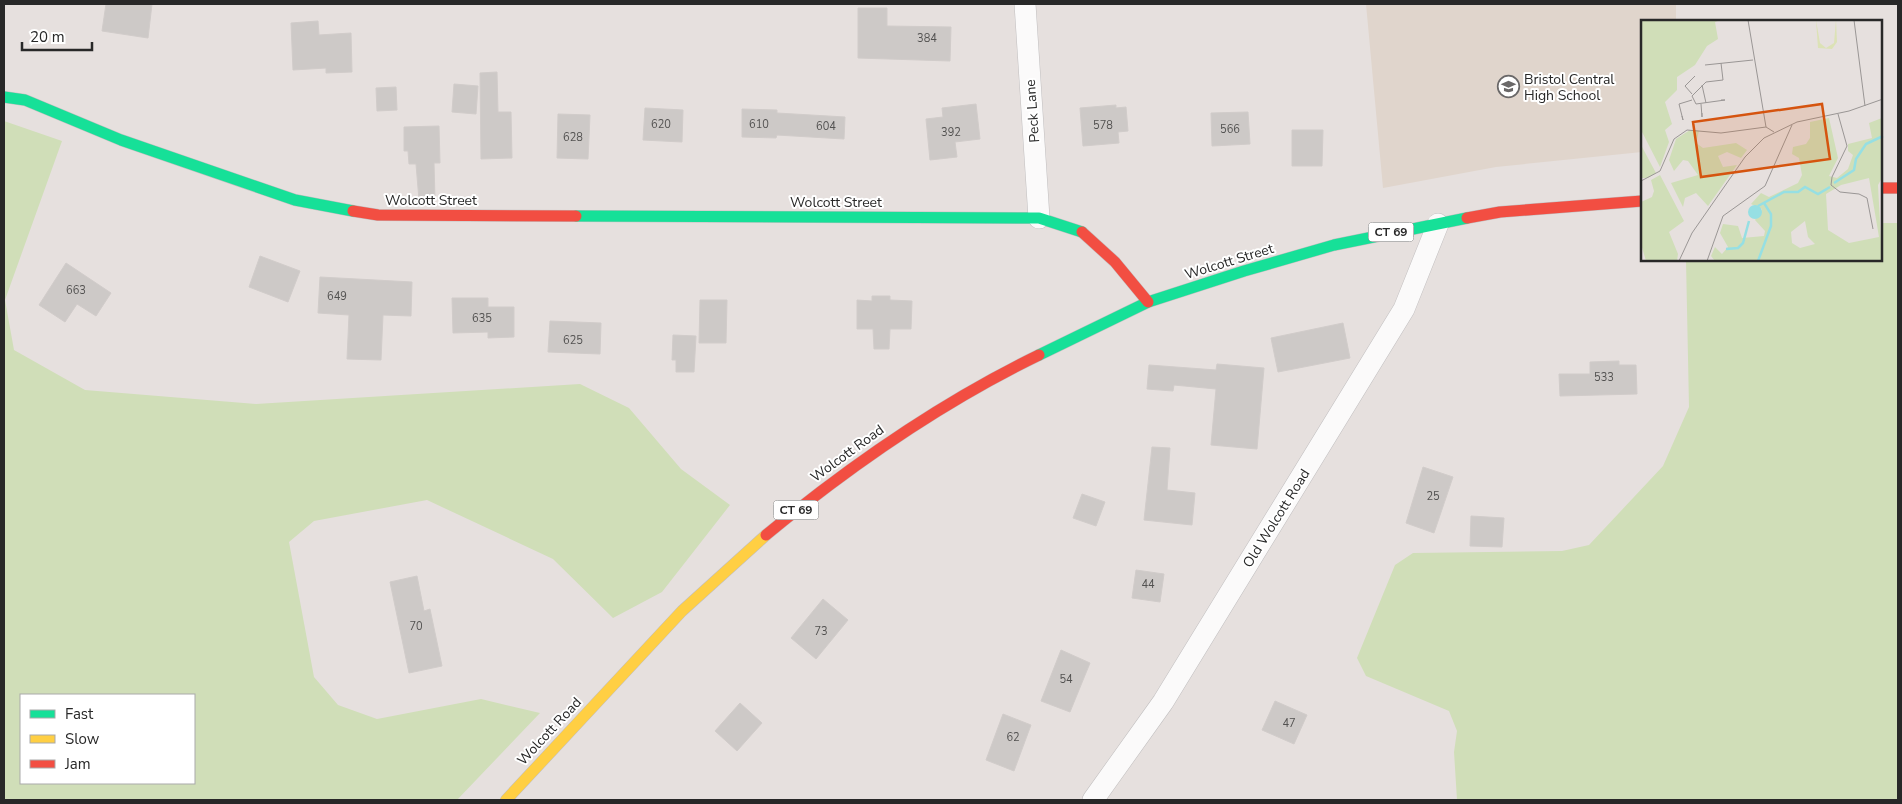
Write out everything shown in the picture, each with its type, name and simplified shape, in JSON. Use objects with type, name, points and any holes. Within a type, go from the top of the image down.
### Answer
[{"type":"main road","name":"Wolcott Street","points":[[4,97],[25,100],[121,140],[295,200],[378,215],[1039,218],[1081,231],[1115,262],[1148,302],[1244,271],[1334,246],[1438,224],[1500,212],[1641,201]]},
{"type":"main road","points":[[1882,188],[1898,188]]},
{"type":"main road","name":"Wolcott Road","points":[[506,800],[682,612],[748,550],[822,488],[911,426],[994,377],[1148,302]]},
{"type":"street","name":"Peck Lane","points":[[1025,4],[1039,218]]},
{"type":"street","name":"Old Wolcott Road","points":[[1093,800],[1163,702],[1399,318],[1438,224]]},
{"type":"shaded area","name":"Bristol Central High School","points":[[1366,4],[1676,4],[1676,20],[1641,20],[1641,152],[1496,167],[1383,188]]},
{"type":"green space","points":[[4,121],[62,141],[5,300],[14,350],[85,390],[256,404],[580,384],[629,408],[681,469],[730,505],[662,592],[613,618],[553,559],[427,500],[314,521],[289,542],[314,677],[338,705],[377,719],[481,699],[540,713],[457,800],[4,800]]},
{"type":"green space","points":[[1882,223],[1898,223],[1898,800],[1457,800],[1454,752],[1457,731],[1449,711],[1366,676],[1357,658],[1395,565],[1413,553],[1562,551],[1589,545],[1663,466],[1689,407],[1686,261],[1882,261]]},
{"type":"building","points":[[106,4],[152,4],[148,38],[102,31]]},
{"type":"building","points":[[858,8],[887,8],[887,26],[951,27],[950,61],[858,58]]},
{"type":"building","points":[[318,21],[319,35],[351,33],[352,72],[326,73],[326,68],[293,70],[291,23]]},
{"type":"building","points":[[497,72],[498,112],[511,112],[512,158],[481,159],[480,73]]},
{"type":"building","points":[[454,84],[478,86],[476,114],[452,112]]},
{"type":"building","points":[[396,87],[397,110],[377,111],[376,88]]},
{"type":"building","points":[[976,104],[980,139],[955,142],[957,157],[930,160],[926,119],[943,117],[942,108]]},
{"type":"building","points":[[1116,105],[1116,108],[1126,107],[1128,131],[1118,132],[1119,143],[1083,146],[1080,108]]},
{"type":"building","points":[[645,108],[683,110],[682,142],[643,140]]},
{"type":"building","points":[[742,109],[777,110],[777,113],[845,117],[844,139],[777,135],[776,138],[742,137]]},
{"type":"building","points":[[1248,112],[1250,144],[1212,146],[1211,113]]},
{"type":"building","points":[[558,114],[590,115],[588,159],[557,158]]},
{"type":"building","points":[[439,126],[440,163],[434,163],[435,200],[419,200],[416,164],[409,164],[408,151],[404,151],[404,127]]},
{"type":"building","points":[[1292,130],[1323,130],[1322,166],[1292,166]]},
{"type":"building","points":[[260,256],[300,271],[288,302],[249,287]]},
{"type":"building","points":[[66,263],[111,293],[96,316],[77,304],[65,322],[39,305]]},
{"type":"building","points":[[320,277],[412,282],[411,316],[383,315],[381,360],[347,359],[349,315],[318,313]]},
{"type":"building","points":[[872,296],[890,296],[890,300],[912,301],[911,329],[890,329],[889,349],[874,349],[873,329],[857,329],[857,300],[872,301]]},
{"type":"building","points":[[452,298],[488,298],[488,307],[514,307],[514,337],[488,338],[488,332],[453,333]]},
{"type":"building","points":[[700,300],[727,300],[726,343],[699,343]]},
{"type":"building","points":[[550,321],[601,323],[600,354],[548,352]]},
{"type":"building","points":[[1343,323],[1350,358],[1278,372],[1271,338]]},
{"type":"building","points":[[673,335],[696,336],[694,372],[676,372],[676,360],[672,360]]},
{"type":"building","points":[[1619,361],[1619,365],[1636,365],[1637,394],[1560,396],[1559,374],[1590,374],[1590,362]]},
{"type":"building","points":[[1217,364],[1264,368],[1257,449],[1211,445],[1216,389],[1174,385],[1173,391],[1147,389],[1149,365],[1216,370]]},
{"type":"building","points":[[1152,447],[1170,448],[1167,490],[1195,493],[1192,525],[1144,520]]},
{"type":"building","points":[[1423,467],[1453,477],[1434,533],[1406,523]]},
{"type":"building","points":[[1082,494],[1105,502],[1096,526],[1073,518]]},
{"type":"building","points":[[1471,516],[1504,518],[1502,547],[1470,546]]},
{"type":"building","points":[[1136,570],[1164,574],[1160,602],[1132,598]]},
{"type":"building","points":[[417,576],[424,611],[430,609],[442,666],[409,673],[390,582]]},
{"type":"building","points":[[823,599],[848,620],[816,659],[791,638]]},
{"type":"building","points":[[1061,650],[1090,663],[1070,712],[1041,701]]},
{"type":"building","points":[[1275,701],[1307,715],[1294,744],[1262,730]]},
{"type":"building","points":[[740,703],[762,723],[737,751],[715,731]]},
{"type":"building","points":[[1003,714],[1031,725],[1014,771],[986,760]]},
{"type":"traffic: fast","points":[[4,97],[25,100],[121,140],[295,200],[353,211]]},
{"type":"traffic: fast","points":[[576,216],[1039,218],[1082,232]]},
{"type":"traffic: fast","points":[[1039,355],[1148,302],[1244,271],[1334,245],[1467,218]]},
{"type":"traffic: slow","points":[[506,800],[682,611],[766,535]]},
{"type":"traffic: jam","points":[[1882,188],[1898,188]]},
{"type":"traffic: jam","points":[[1467,218],[1500,212],[1641,201]]},
{"type":"traffic: jam","points":[[353,211],[378,215],[576,216]]},
{"type":"traffic: jam","points":[[1082,232],[1115,262],[1148,302]]},
{"type":"traffic: jam","points":[[766,535],[831,484],[897,437],[967,394],[1039,355]]},
{"type":"place","name":"Bristol Central High School","points":[[1508,87]]}]
